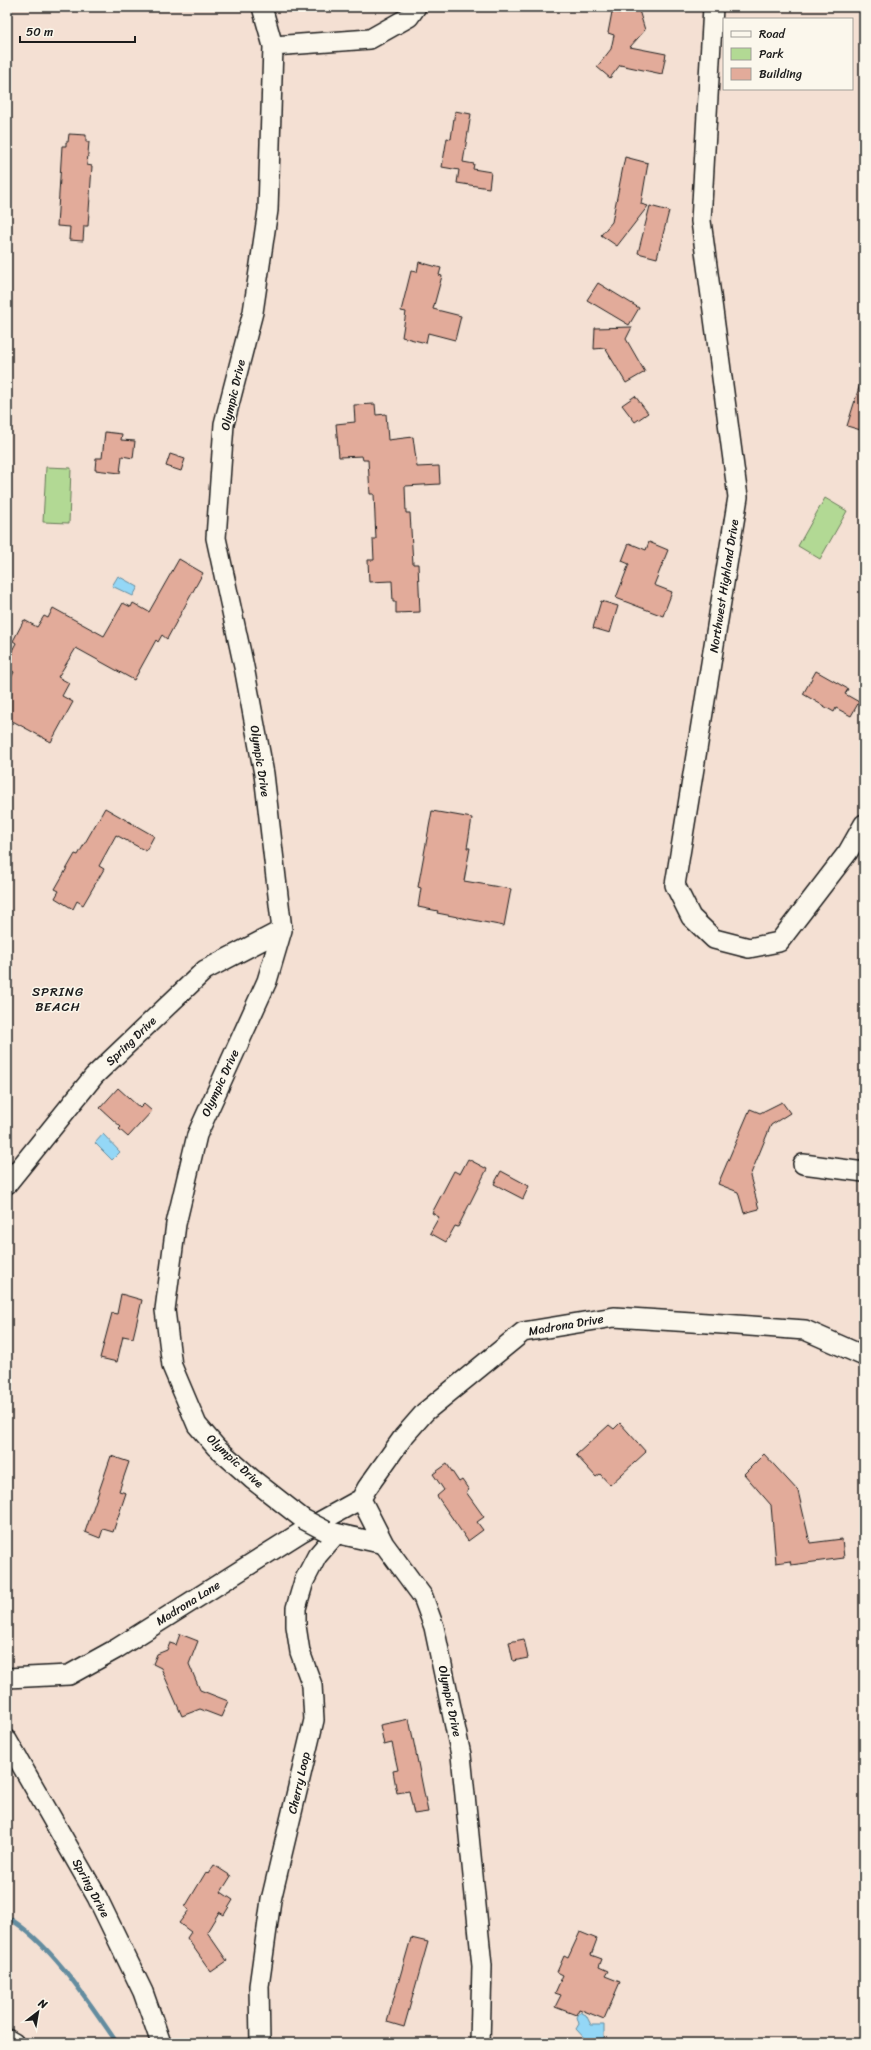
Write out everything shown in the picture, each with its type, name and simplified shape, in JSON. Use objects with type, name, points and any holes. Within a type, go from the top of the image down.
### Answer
[{"type":"street","name":"Olympic Drive","points":[[262,7],[273,46],[268,210],[253,312],[224,424],[216,538],[244,667],[264,774],[282,930],[267,981],[196,1135],[176,1224],[165,1310],[172,1366],[197,1425],[231,1460],[303,1519],[331,1532],[384,1544],[423,1597],[434,1627],[461,1755],[482,1966],[480,2043]]},
{"type":"street","points":[[273,46],[370,39],[409,17],[416,7]]},
{"type":"street","name":"Northwest Highland Drive","points":[[713,7],[701,221],[738,496],[676,885],[691,917],[714,939],[749,948],[779,942],[848,852],[864,824]]},
{"type":"street","name":"Spring Drive","points":[[7,1184],[94,1076],[205,970],[282,930]]},
{"type":"street","points":[[803,1164],[864,1172]]},
{"type":"street","name":"Madrona Drive","points":[[361,1499],[367,1488],[404,1436],[425,1412],[524,1332],[614,1317],[805,1330],[864,1356]]},
{"type":"street","points":[[361,1499],[384,1544]]},
{"type":"street","name":"Madrona Lane","points":[[7,1678],[69,1675],[116,1649],[303,1531],[361,1499]]},
{"type":"street","name":"Cherry Loop","points":[[260,2043],[259,1986],[271,1900],[314,1720],[312,1685],[300,1652],[296,1626],[296,1608],[304,1581],[331,1532]]},
{"type":"street","name":"Spring Drive","points":[[7,1740],[97,1897],[143,1992],[161,2043]]},
{"type":"street","points":[[7,2039],[14,2043]]},
{"type":"green space","points":[[46,467],[71,468],[69,523],[43,522]]},
{"type":"green space","points":[[825,498],[847,511],[820,559],[798,546]]},
{"type":"water","points":[[118,576],[138,587],[133,596],[112,586]]},
{"type":"water","points":[[103,1134],[120,1152],[112,1160],[95,1143]]},
{"type":"water","points":[[580,2012],[586,2015],[591,2025],[604,2025],[604,2038],[587,2041],[576,2029],[579,2024],[577,2017]]},
{"type":"building","points":[[618,7],[638,7],[645,30],[630,47],[666,54],[662,74],[620,65],[610,78],[597,67],[611,49],[614,35],[608,33],[612,12],[620,13]]},
{"type":"building","points":[[455,111],[471,114],[463,162],[474,164],[473,169],[491,172],[489,188],[457,183],[459,170],[442,167],[447,138],[451,139]]},
{"type":"building","points":[[69,134],[86,135],[86,142],[89,142],[87,165],[92,166],[88,226],[84,226],[83,241],[69,240],[70,227],[57,226],[62,146],[66,146]]},
{"type":"building","points":[[625,157],[648,163],[641,204],[648,206],[617,246],[601,235],[612,222]]},
{"type":"building","points":[[650,206],[669,211],[657,258],[638,253]]},
{"type":"building","points":[[419,262],[441,268],[439,275],[442,276],[433,309],[461,316],[455,340],[428,333],[426,343],[402,337],[406,312],[401,311],[411,271],[417,272]]},
{"type":"building","points":[[598,283],[639,308],[629,325],[587,300]]},
{"type":"building","points":[[632,327],[626,339],[645,372],[626,383],[605,348],[594,349],[595,328]]},
{"type":"building","points":[[861,381],[864,382],[864,431],[847,426]]},
{"type":"building","points":[[635,396],[648,413],[635,422],[622,405]]},
{"type":"building","points":[[375,404],[376,415],[386,414],[388,440],[413,437],[417,467],[439,466],[440,484],[405,486],[406,513],[410,513],[413,564],[418,564],[420,612],[396,613],[396,602],[393,602],[392,581],[369,582],[368,560],[374,560],[373,539],[376,539],[374,494],[370,494],[368,460],[363,460],[362,456],[339,457],[336,424],[355,422],[354,405]]},
{"type":"building","points":[[105,432],[122,434],[121,440],[135,441],[133,458],[122,456],[120,473],[95,470],[96,458],[102,458]]},
{"type":"building","points":[[170,454],[185,459],[181,471],[166,466]]},
{"type":"building","points":[[649,542],[668,550],[654,585],[672,592],[663,616],[616,598],[629,564],[622,561],[629,543],[646,550]]},
{"type":"building","points":[[179,559],[203,573],[167,639],[162,635],[158,642],[156,640],[134,680],[76,648],[58,677],[69,683],[62,696],[73,702],[51,742],[7,718],[7,686],[14,672],[7,668],[7,660],[16,643],[13,641],[24,620],[37,627],[44,616],[48,618],[53,608],[104,636],[123,603],[131,607],[133,603],[149,612]]},
{"type":"building","points":[[601,601],[618,606],[610,633],[593,628]]},
{"type":"building","points":[[816,671],[848,689],[845,694],[859,702],[851,716],[836,708],[834,712],[803,694]]},
{"type":"building","points":[[105,808],[154,836],[146,851],[116,835],[99,866],[104,869],[83,905],[77,901],[73,909],[55,898],[59,891],[55,889],[75,854],[78,855]]},
{"type":"building","points":[[432,811],[472,818],[467,848],[470,848],[464,881],[511,889],[504,926],[437,913],[438,911],[418,907],[421,888],[418,887]]},
{"type":"building","points":[[118,1088],[140,1108],[144,1104],[152,1111],[128,1137],[119,1129],[121,1127],[100,1108]]},
{"type":"building","points":[[782,1102],[790,1113],[771,1125],[750,1176],[759,1209],[744,1213],[738,1192],[718,1184],[750,1109],[760,1113]]},
{"type":"building","points":[[468,1159],[487,1169],[458,1227],[455,1226],[446,1242],[430,1233],[439,1217],[432,1213],[454,1171],[460,1174]]},
{"type":"building","points":[[501,1171],[529,1186],[523,1199],[494,1184]]},
{"type":"building","points":[[121,1294],[142,1300],[133,1338],[123,1336],[117,1362],[100,1358],[112,1313],[117,1314]]},
{"type":"building","points":[[620,1423],[646,1452],[610,1485],[600,1474],[596,1477],[576,1455],[609,1425],[614,1429]]},
{"type":"building","points":[[764,1454],[798,1491],[810,1543],[842,1539],[844,1558],[791,1565],[790,1561],[776,1563],[771,1505],[744,1474]]},
{"type":"building","points":[[111,1456],[129,1462],[119,1491],[126,1493],[113,1532],[103,1529],[100,1538],[85,1532]]},
{"type":"building","points":[[447,1464],[459,1482],[462,1480],[469,1490],[466,1492],[484,1517],[477,1522],[483,1530],[468,1541],[437,1496],[444,1490],[433,1474]]},
{"type":"building","points":[[180,1634],[198,1641],[189,1664],[200,1690],[228,1701],[221,1717],[200,1709],[182,1716],[161,1668],[153,1664],[157,1654],[167,1650],[170,1643],[176,1645]]},
{"type":"building","points":[[524,1639],[528,1658],[513,1661],[509,1642]]},
{"type":"building","points":[[409,1719],[428,1812],[414,1814],[409,1791],[397,1793],[393,1771],[398,1770],[392,1743],[384,1745],[380,1725]]},
{"type":"building","points":[[214,1865],[231,1876],[221,1892],[233,1900],[224,1915],[219,1912],[207,1932],[227,1961],[211,1972],[187,1938],[191,1932],[179,1923],[189,1910],[185,1907],[206,1872],[208,1874]]},
{"type":"building","points":[[580,1932],[597,1939],[591,1955],[602,1959],[599,1967],[608,1971],[605,1976],[620,1982],[604,2019],[579,2009],[576,2015],[555,2007],[561,1995],[555,1993],[563,1975],[557,1972],[564,1956],[568,1958]]},
{"type":"building","points":[[411,1938],[428,1942],[404,2027],[387,2022]]},
{"type":"waterway","points":[[7,1917],[38,1941],[68,1974],[117,2043]]},
{"type":"district","name":"SPRING BEACH","points":[[58,998]]}]
